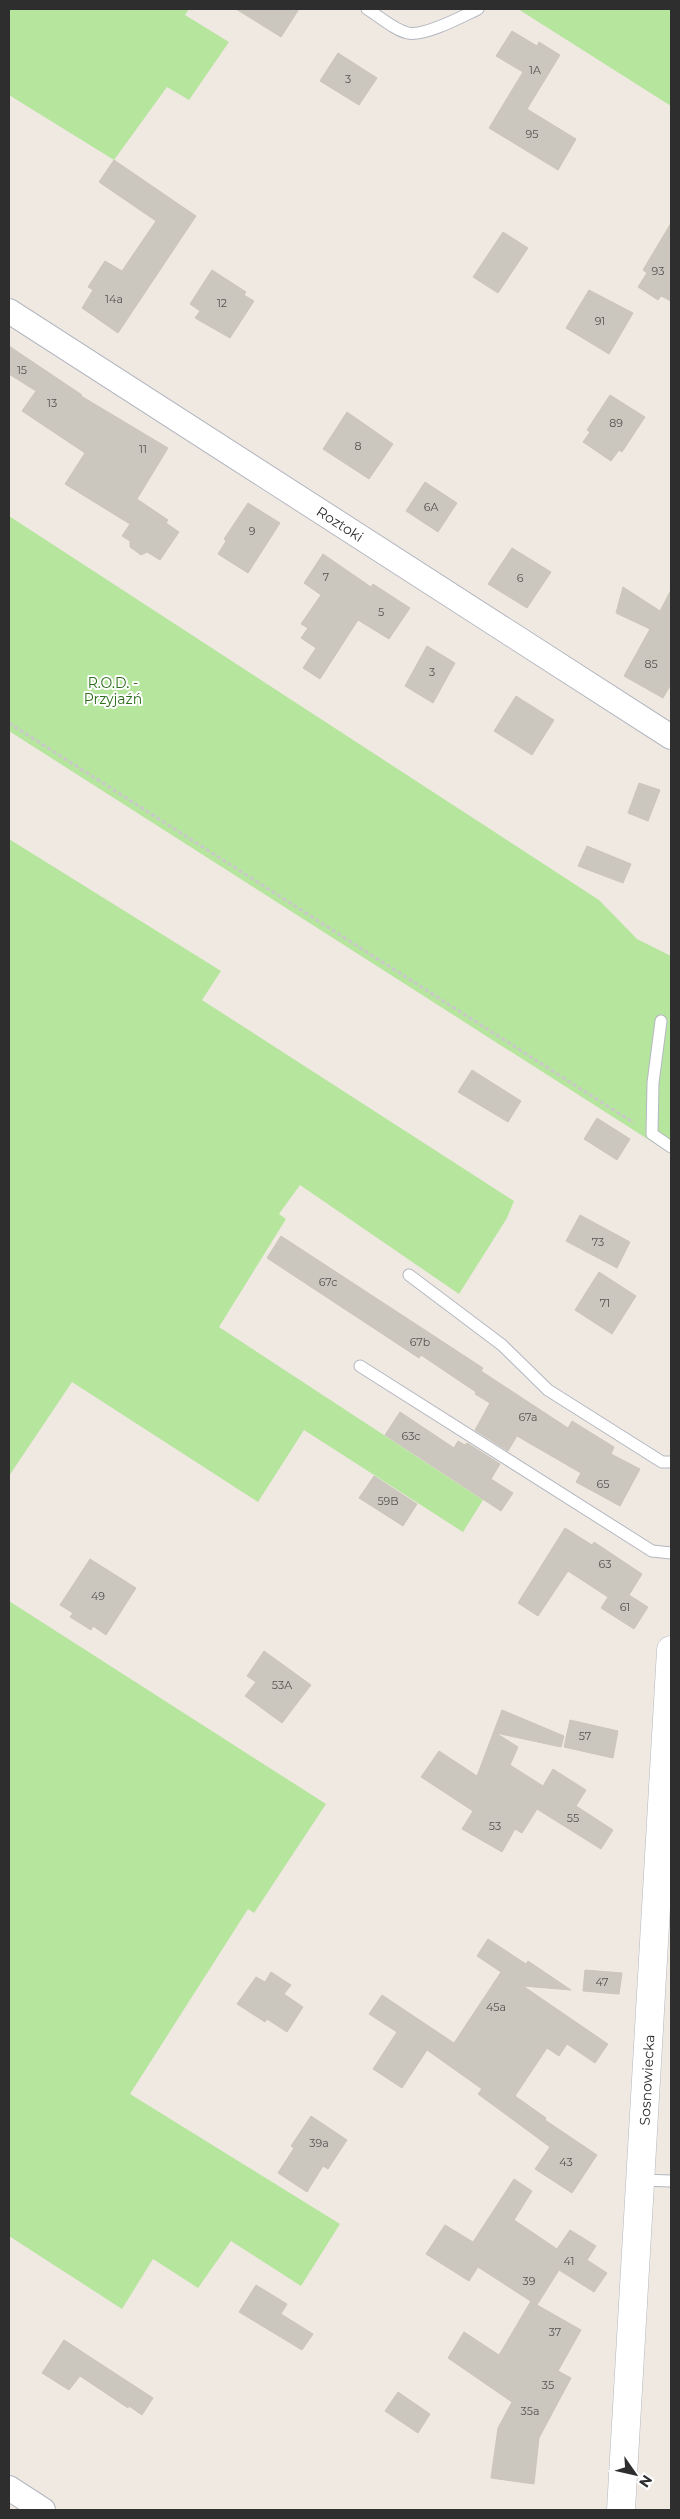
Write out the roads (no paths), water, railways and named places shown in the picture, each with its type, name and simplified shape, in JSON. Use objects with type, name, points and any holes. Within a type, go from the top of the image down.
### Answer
[{"type":"street","name":"Roztoki","points":[[9,311],[671,736]]},
{"type":"street","name":"Sosnowiecka","points":[[621,2510],[671,1650]]},
{"type":"street","points":[[9,2488],[43,2510]]},
{"type":"lane","points":[[367,9],[406,33],[414,34],[452,22],[478,9]]},
{"type":"lane","points":[[661,1021],[653,1083],[652,1134],[671,1147]]},
{"type":"lane","points":[[410,1276],[502,1345],[548,1390],[662,1462],[671,1462]]},
{"type":"lane","points":[[360,1366],[652,1551],[671,1553]]},
{"type":"lane","points":[[641,2180],[671,2181]]},
{"type":"park label","name":"R.O.D. - Przyjaźń","points":[[113,692]]}]
